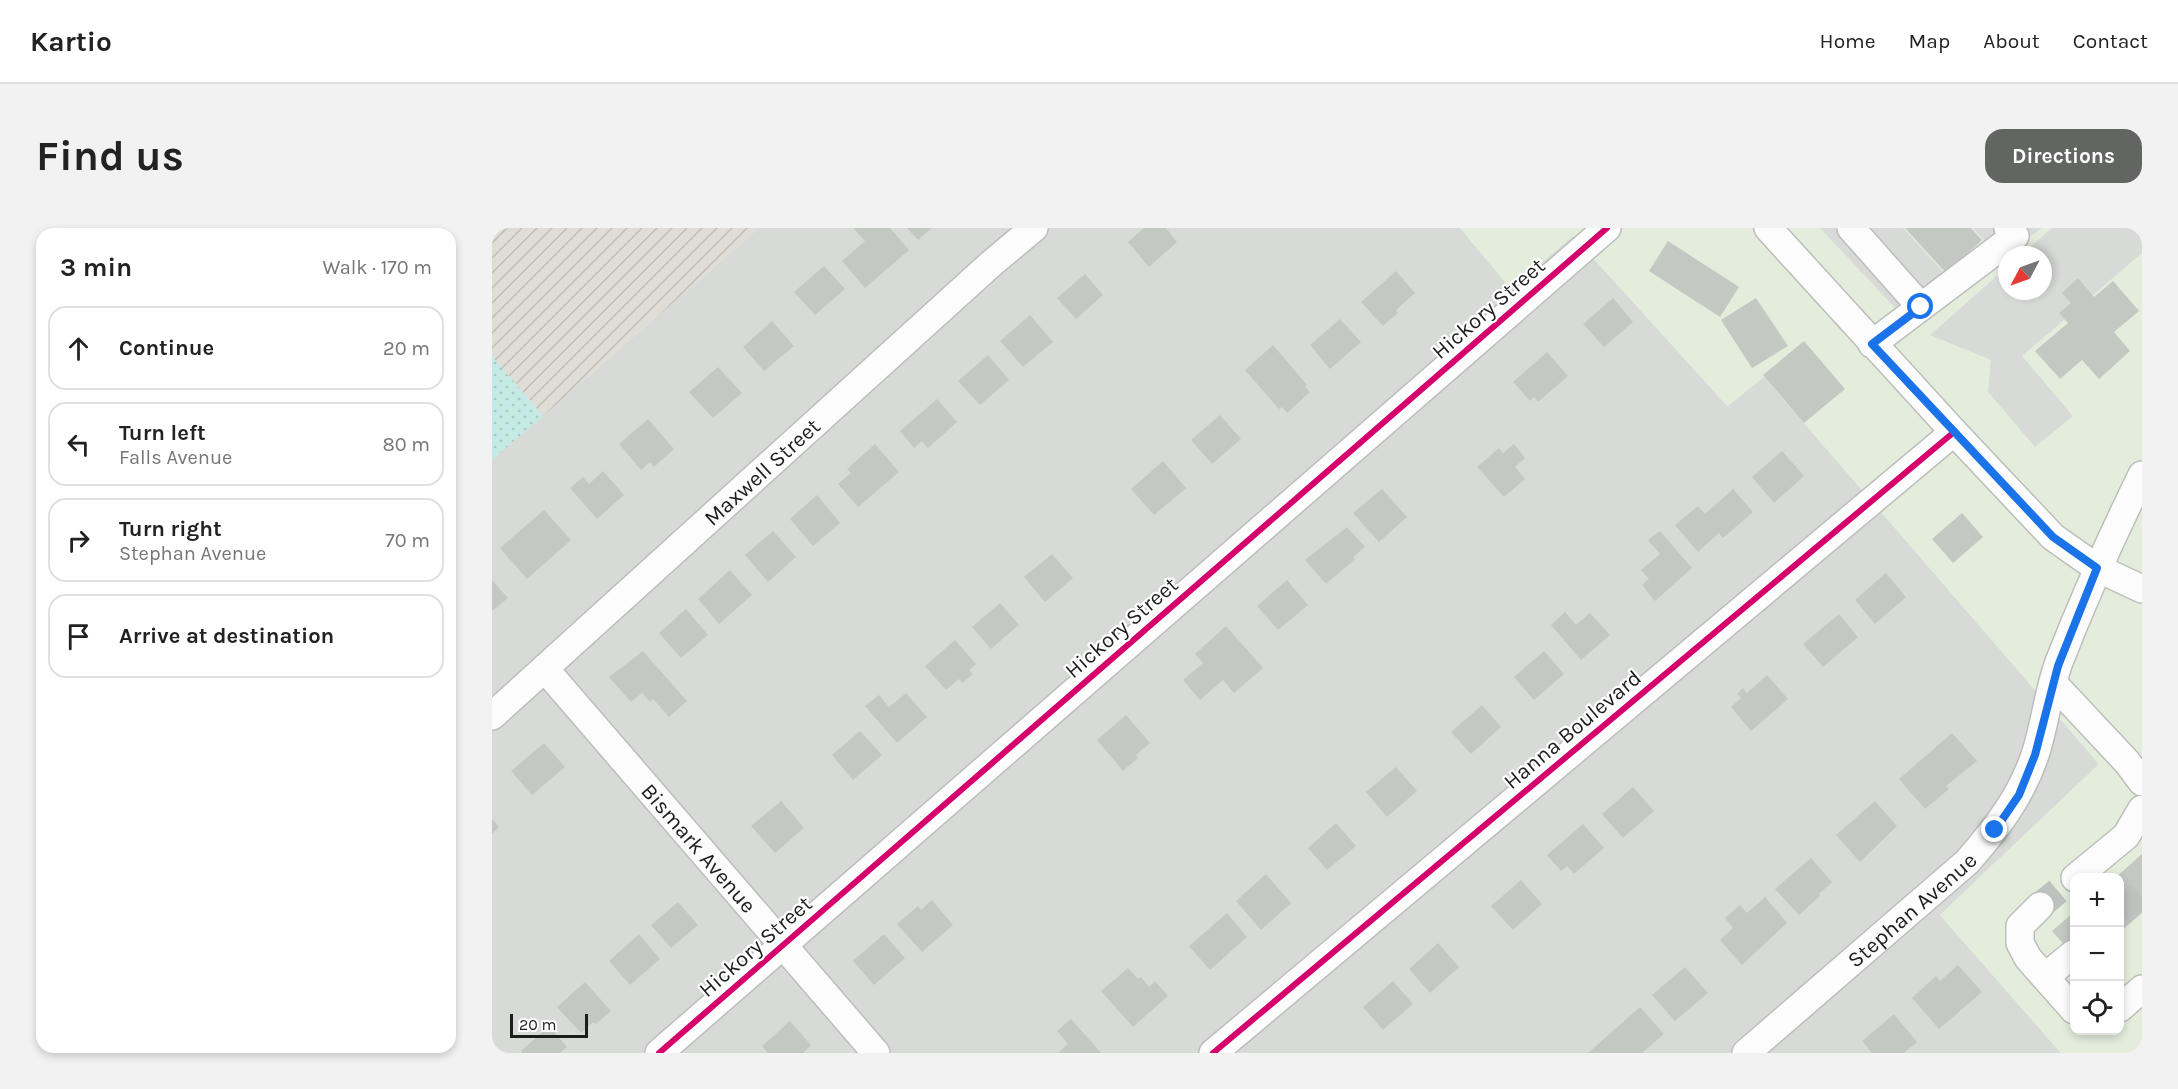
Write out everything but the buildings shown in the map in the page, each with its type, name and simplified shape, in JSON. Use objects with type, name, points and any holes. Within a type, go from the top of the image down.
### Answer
[{"type":"street","name":"Maxwell Street","points":[[492,716],[983,271],[1034,228]]},
{"type":"street","name":"Hickory Street","points":[[660,1053],[1607,228]]},
{"type":"street","points":[[1851,228],[1921,307]]},
{"type":"street","points":[[1872,344],[2015,236],[2008,228]]},
{"type":"street","points":[[1781,232],[1872,344],[2053,537],[2097,568],[2142,589]]},
{"type":"street","name":"Hanna Boulevard","points":[[1213,1053],[1954,432]]},
{"type":"street","name":"Stephan Avenue","points":[[1746,1053],[1967,862],[1995,830],[2019,795],[2035,755],[2058,666],[2097,568],[2142,475]]},
{"type":"street","name":"Bismark Avenue","points":[[544,669],[876,1053]]},
{"type":"street","points":[[2053,683],[2127,762],[2142,782]]},
{"type":"street","points":[[2070,1005],[2028,958],[2020,943],[2020,926],[2126,836],[2142,809]]},
{"type":"street","points":[[2045,977],[2070,956]]},
{"type":"street","points":[[2124,1005],[2142,989]]},
{"type":"shaded area","points":[[492,228],[759,228],[543,416],[492,356]]},
{"type":"shaded area","points":[[759,228],[1460,228],[1511,289],[1573,236],[1727,406],[1764,376],[2099,764],[1940,915],[2061,1053],[492,1053],[492,460]]},
{"type":"shaded area","points":[[1460,228],[2142,228],[2142,1053],[2061,1053],[1940,915],[2099,764],[1764,377],[1728,406],[1573,236],[1511,289]]},
{"type":"shaded area","points":[[1820,228],[1903,228],[1960,290],[1912,326]]},
{"type":"shaded area","points":[[1973,228],[2042,228],[2017,246],[1998,246],[1998,255]]},
{"type":"shaded area","points":[[2052,228],[2142,228],[2142,253],[2022,356],[2073,416],[2035,447],[1988,392],[1991,360],[1930,335],[1998,275],[1998,300],[2052,300],[2052,246],[2031,246]]},
{"type":"shaded area","points":[[492,356],[543,416],[492,460]]},
{"type":"tunnel","points":[[2040,906],[2058,891]]},
{"type":"tunnel","points":[[2124,909],[2142,893]]},
{"type":"cycle path","points":[[659,1053],[1607,228]]},
{"type":"cycle path","points":[[1213,1053],[1954,432]]},
{"type":"route","points":[[1921,307],[1872,344],[2053,537],[2097,568],[2058,666],[2035,755],[2019,795],[1995,830]]}]
